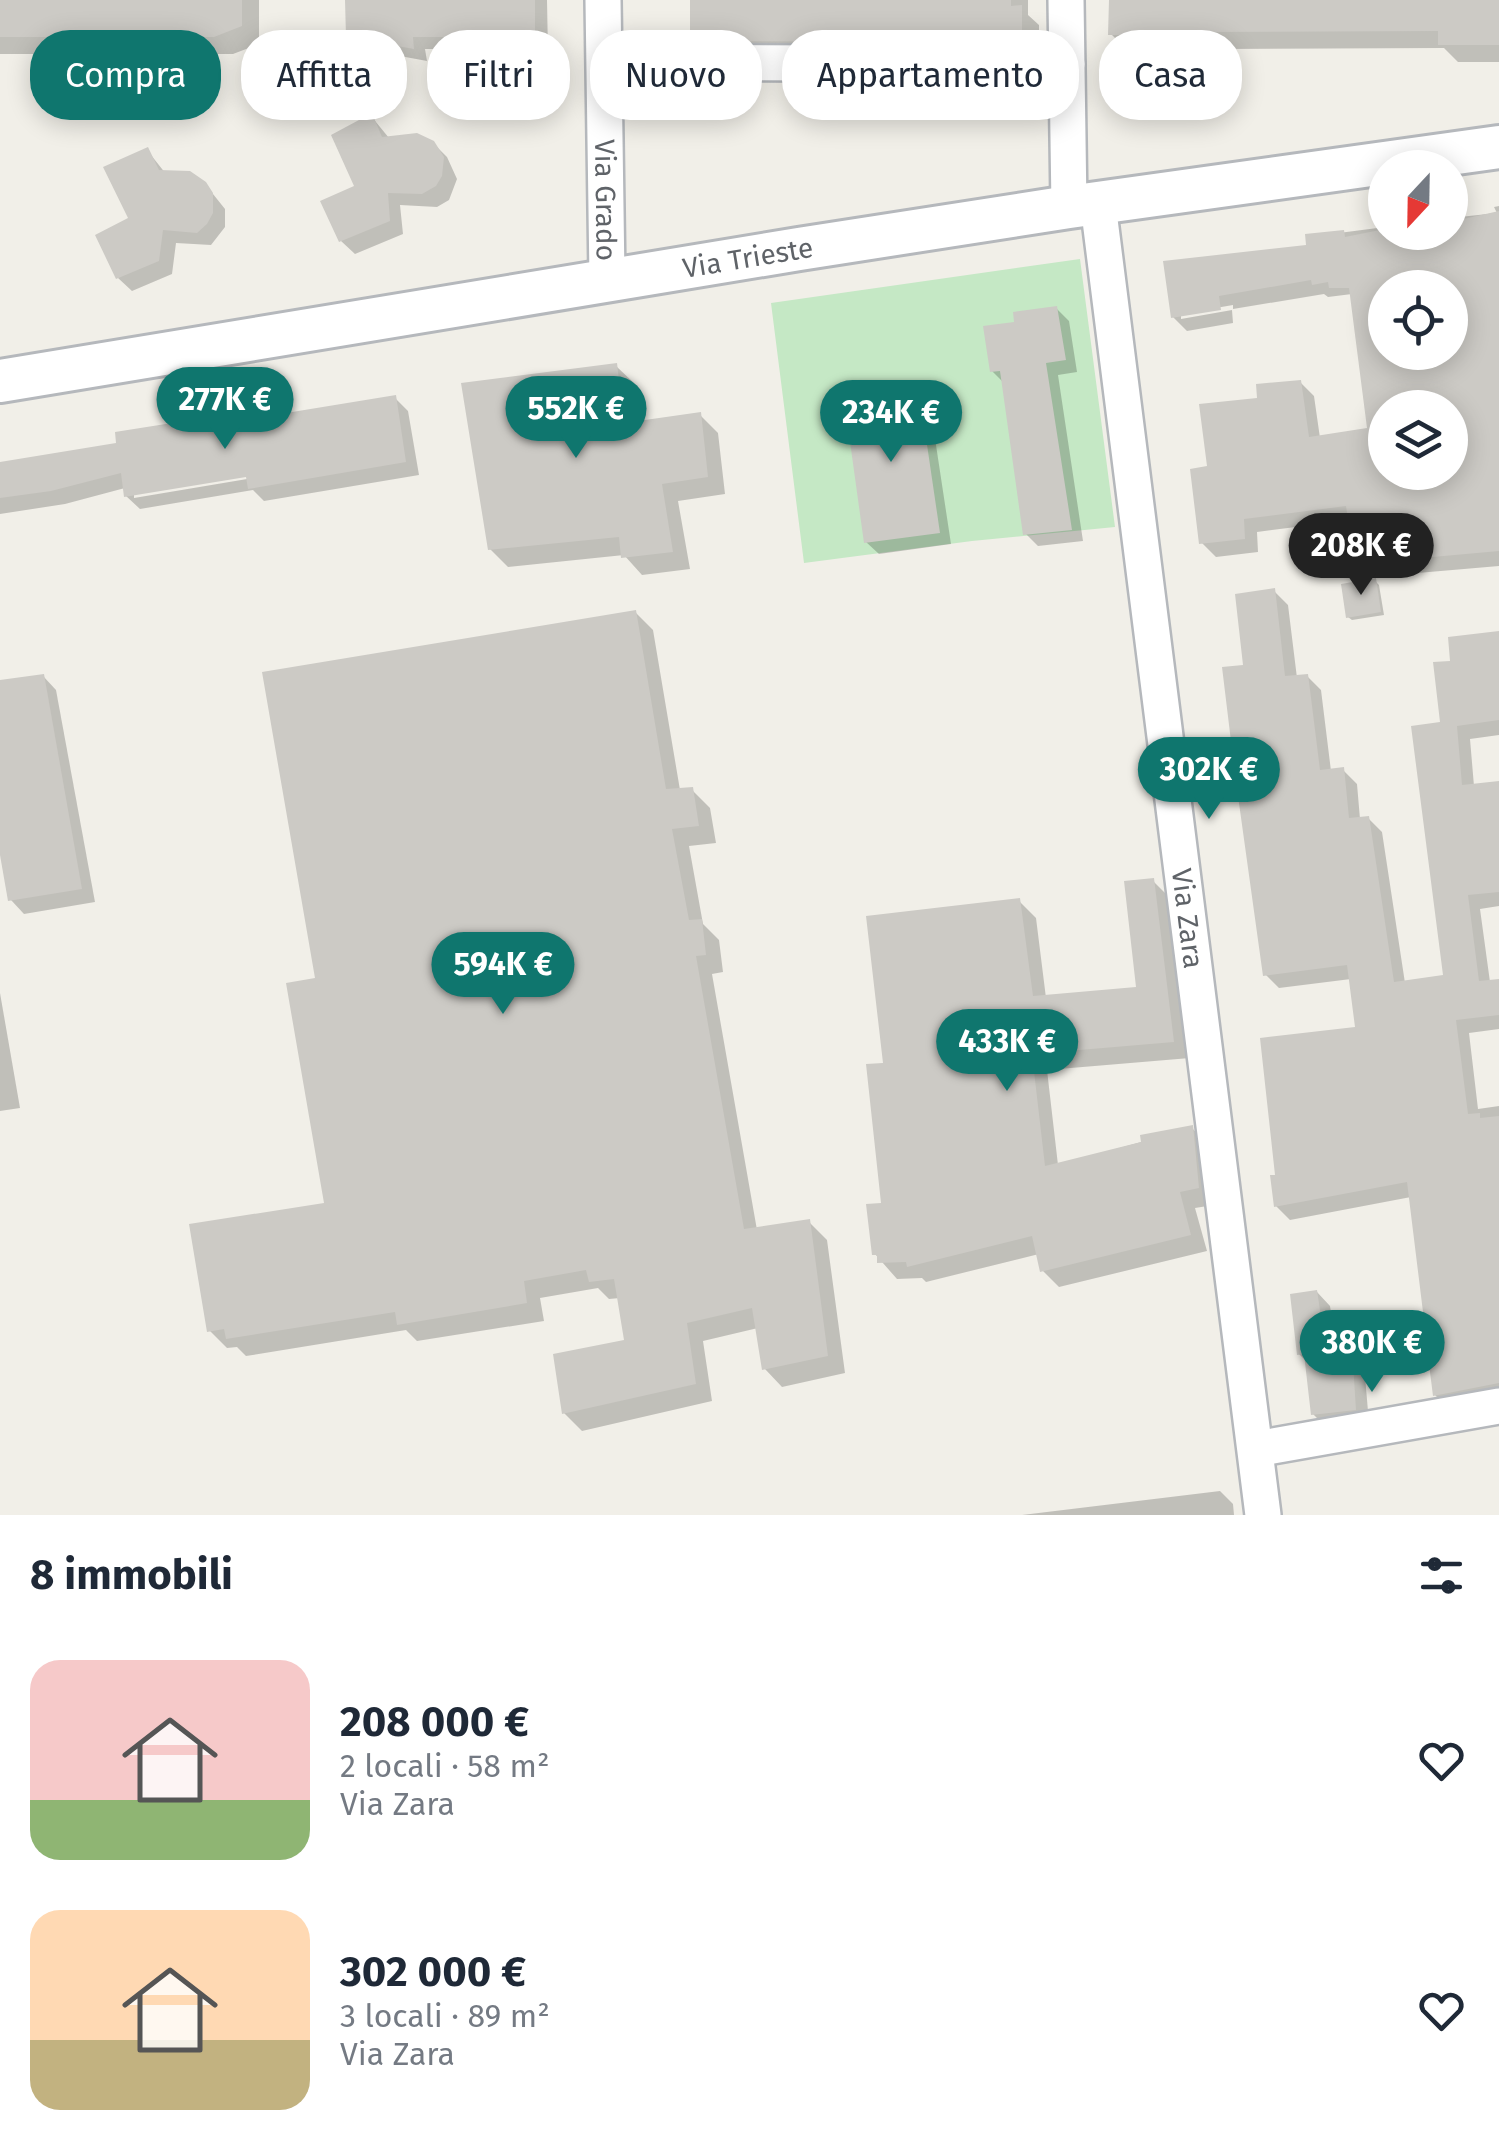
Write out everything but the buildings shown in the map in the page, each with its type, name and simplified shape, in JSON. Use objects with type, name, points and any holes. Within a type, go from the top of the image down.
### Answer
[{"type":"street","name":"Via Grado","points":[[603,0],[604,30]]},
{"type":"street","name":"Via Zara","points":[[1066,0],[1066,30]]},
{"type":"street","name":"Via Grado","points":[[606,120],[607,279]]},
{"type":"street","name":"Via Zara","points":[[1074,120],[1263,1515]]},
{"type":"street","name":"Via Trieste","points":[[0,381],[607,279],[1084,205],[1499,147]]},
{"type":"street","points":[[1256,1449],[1499,1406]]},
{"type":"green space","points":[[1080,259],[1115,527],[804,563],[771,303]]}]
